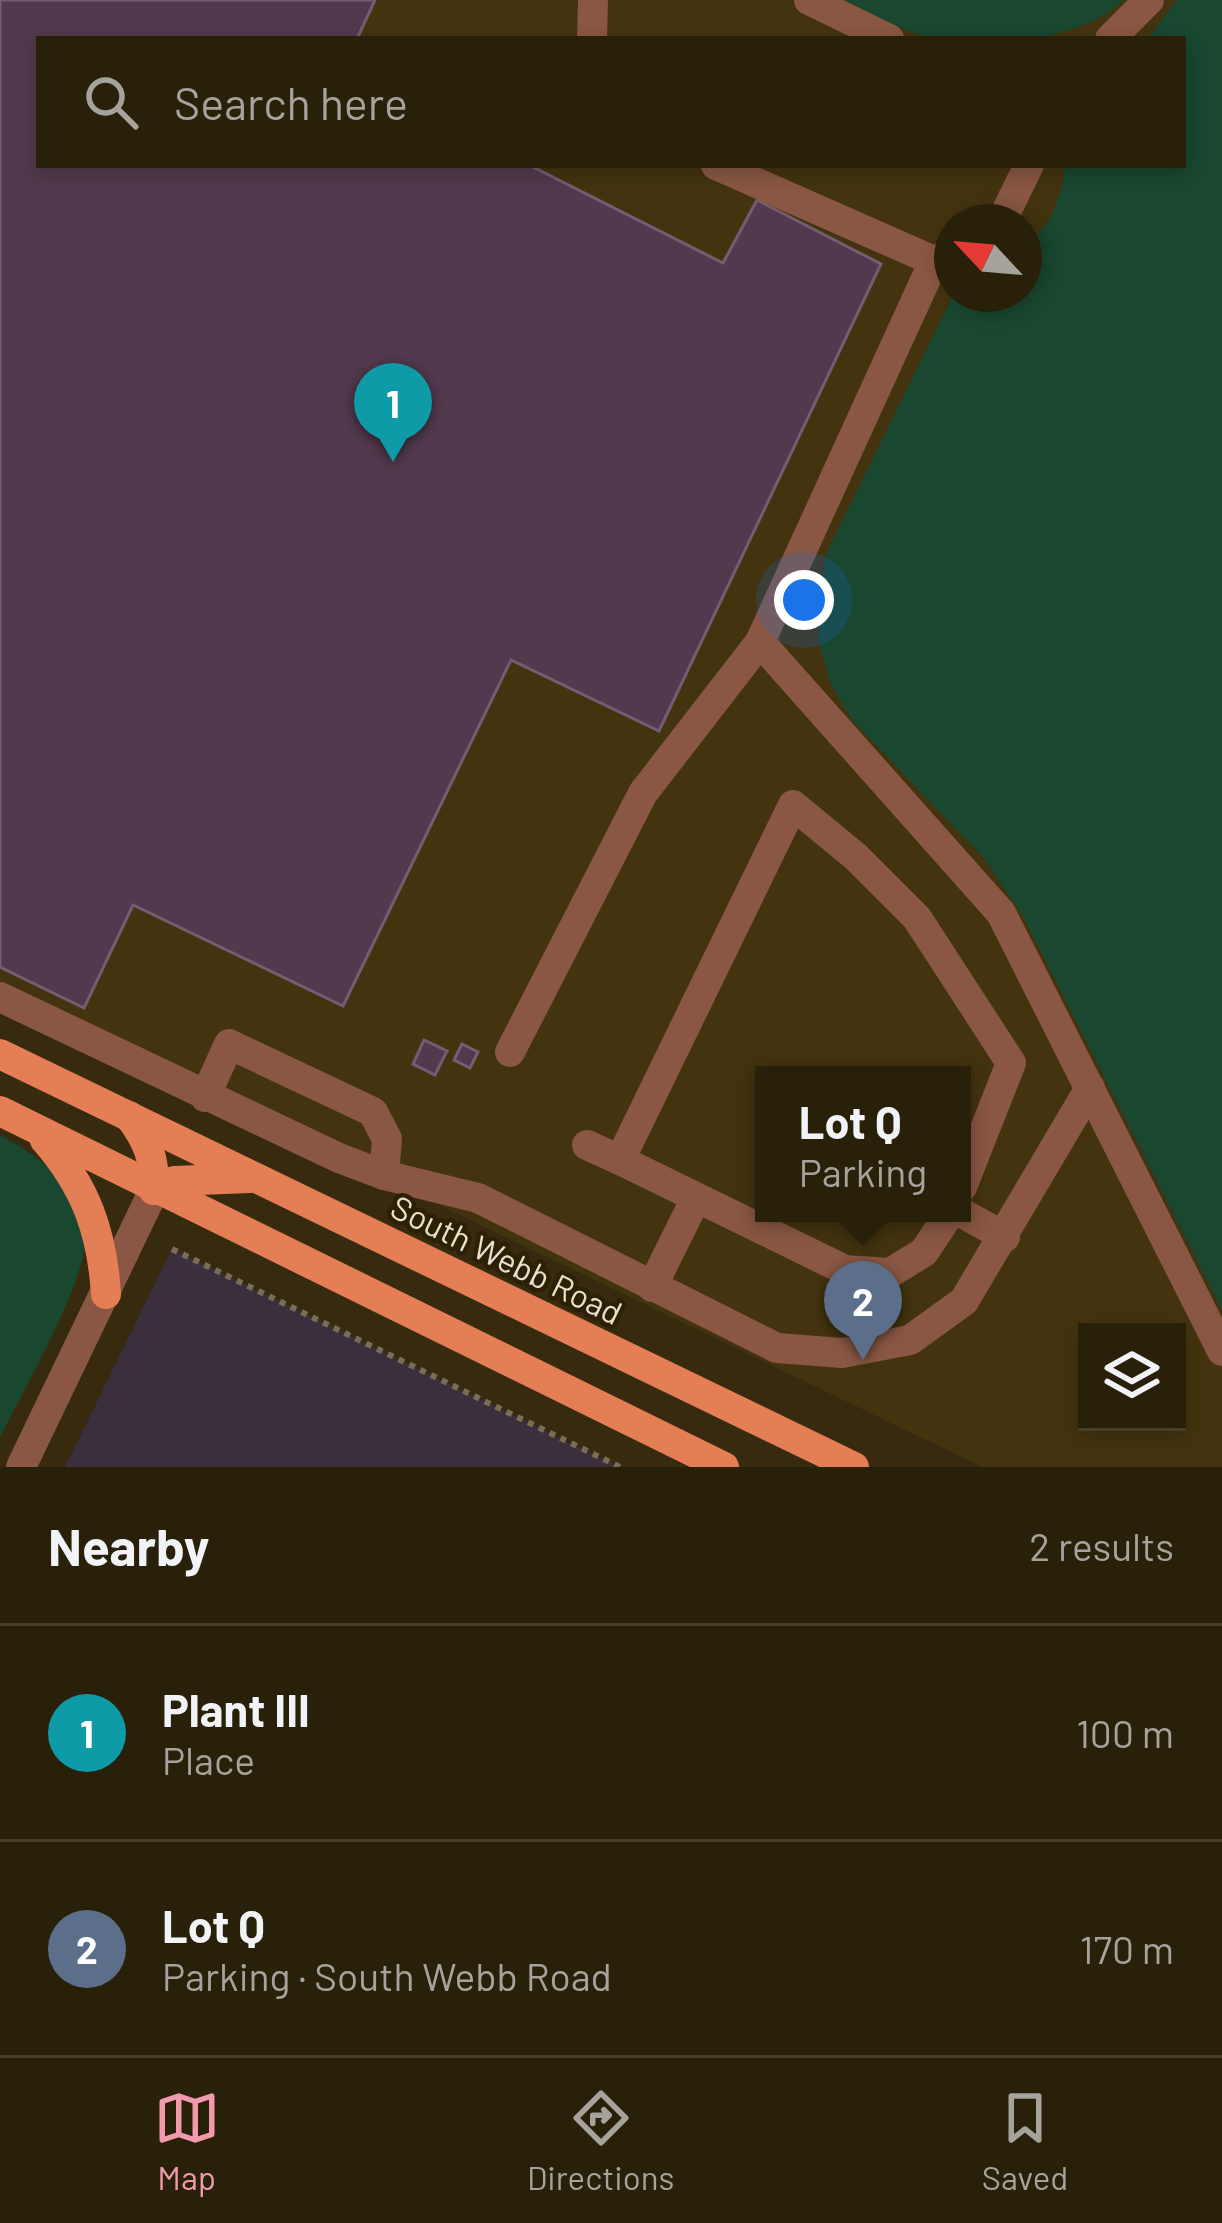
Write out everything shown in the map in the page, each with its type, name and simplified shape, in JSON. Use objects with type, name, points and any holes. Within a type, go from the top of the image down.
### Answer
[{"type":"main road","name":"South Webb Road","points":[[0,1054],[854,1467]]},
{"type":"main road","points":[[0,1111],[724,1467]]},
{"type":"main road","points":[[129,1116],[147,1139],[155,1166],[154,1190]]},
{"type":"main road","points":[[38,1130],[84,1193],[97,1225],[106,1294]]},
{"type":"main road","points":[[154,1190],[174,1180],[256,1178]]},
{"type":"street","points":[[592,36],[593,0]]},
{"type":"street","points":[[809,0],[884,36]]},
{"type":"street","points":[[1113,36],[1149,0]]},
{"type":"street","points":[[723,168],[934,253]]},
{"type":"street","points":[[1009,204],[1027,168]]},
{"type":"street","points":[[510,1052],[643,793],[760,642],[934,276]]},
{"type":"street","points":[[760,642],[1001,913],[1222,1352]]},
{"type":"street","points":[[620,1160],[793,805],[856,857],[917,918],[1011,1063],[971,1164]]},
{"type":"street","points":[[0,998],[206,1097],[384,1175],[478,1198],[776,1348],[842,1353],[910,1340],[964,1300],[1090,1088]]},
{"type":"street","points":[[206,1097],[230,1044],[373,1112],[387,1139],[384,1175]]},
{"type":"street","points":[[587,1145],[845,1270],[890,1273],[923,1252],[944,1222]]},
{"type":"street","points":[[21,1467],[154,1190]]},
{"type":"street","points":[[652,1287],[696,1198]]},
{"type":"street","points":[[971,1218],[1005,1237]]},
{"type":"path","points":[[172,1249],[620,1467]]},
{"type":"shaded area","points":[[0,0],[1222,0],[1222,1467],[982,1467],[0,993]]},
{"type":"shaded area","points":[[172,1249],[619,1467],[65,1467]]},
{"type":"green space","points":[[845,0],[1124,0],[1084,25],[1044,36],[926,36]]},
{"type":"green space","points":[[1177,0],[1222,0],[1222,1310],[1024,918],[983,857],[852,720],[830,683],[819,642],[818,607],[826,554],[945,312],[1042,312],[1042,229],[1062,188],[1065,168],[1186,168],[1186,36],[1149,36]]},
{"type":"green space","points":[[0,1135],[65,1183],[86,1226],[79,1272],[68,1301],[0,1438]]},
{"type":"building","points":[[0,0],[375,0],[358,36],[36,36],[36,168],[535,168],[723,263],[757,200],[881,264],[659,731],[511,660],[343,1006],[133,905],[84,1008],[0,967]]},
{"type":"building","points":[[424,1040],[447,1051],[435,1075],[413,1064]]},
{"type":"building","points":[[462,1044],[478,1052],[470,1068],[454,1060]]},
{"type":"place","name":"Plant III","points":[[393,462]]},
{"type":"place","name":"Lot Q","points":[[863,1360]]}]
